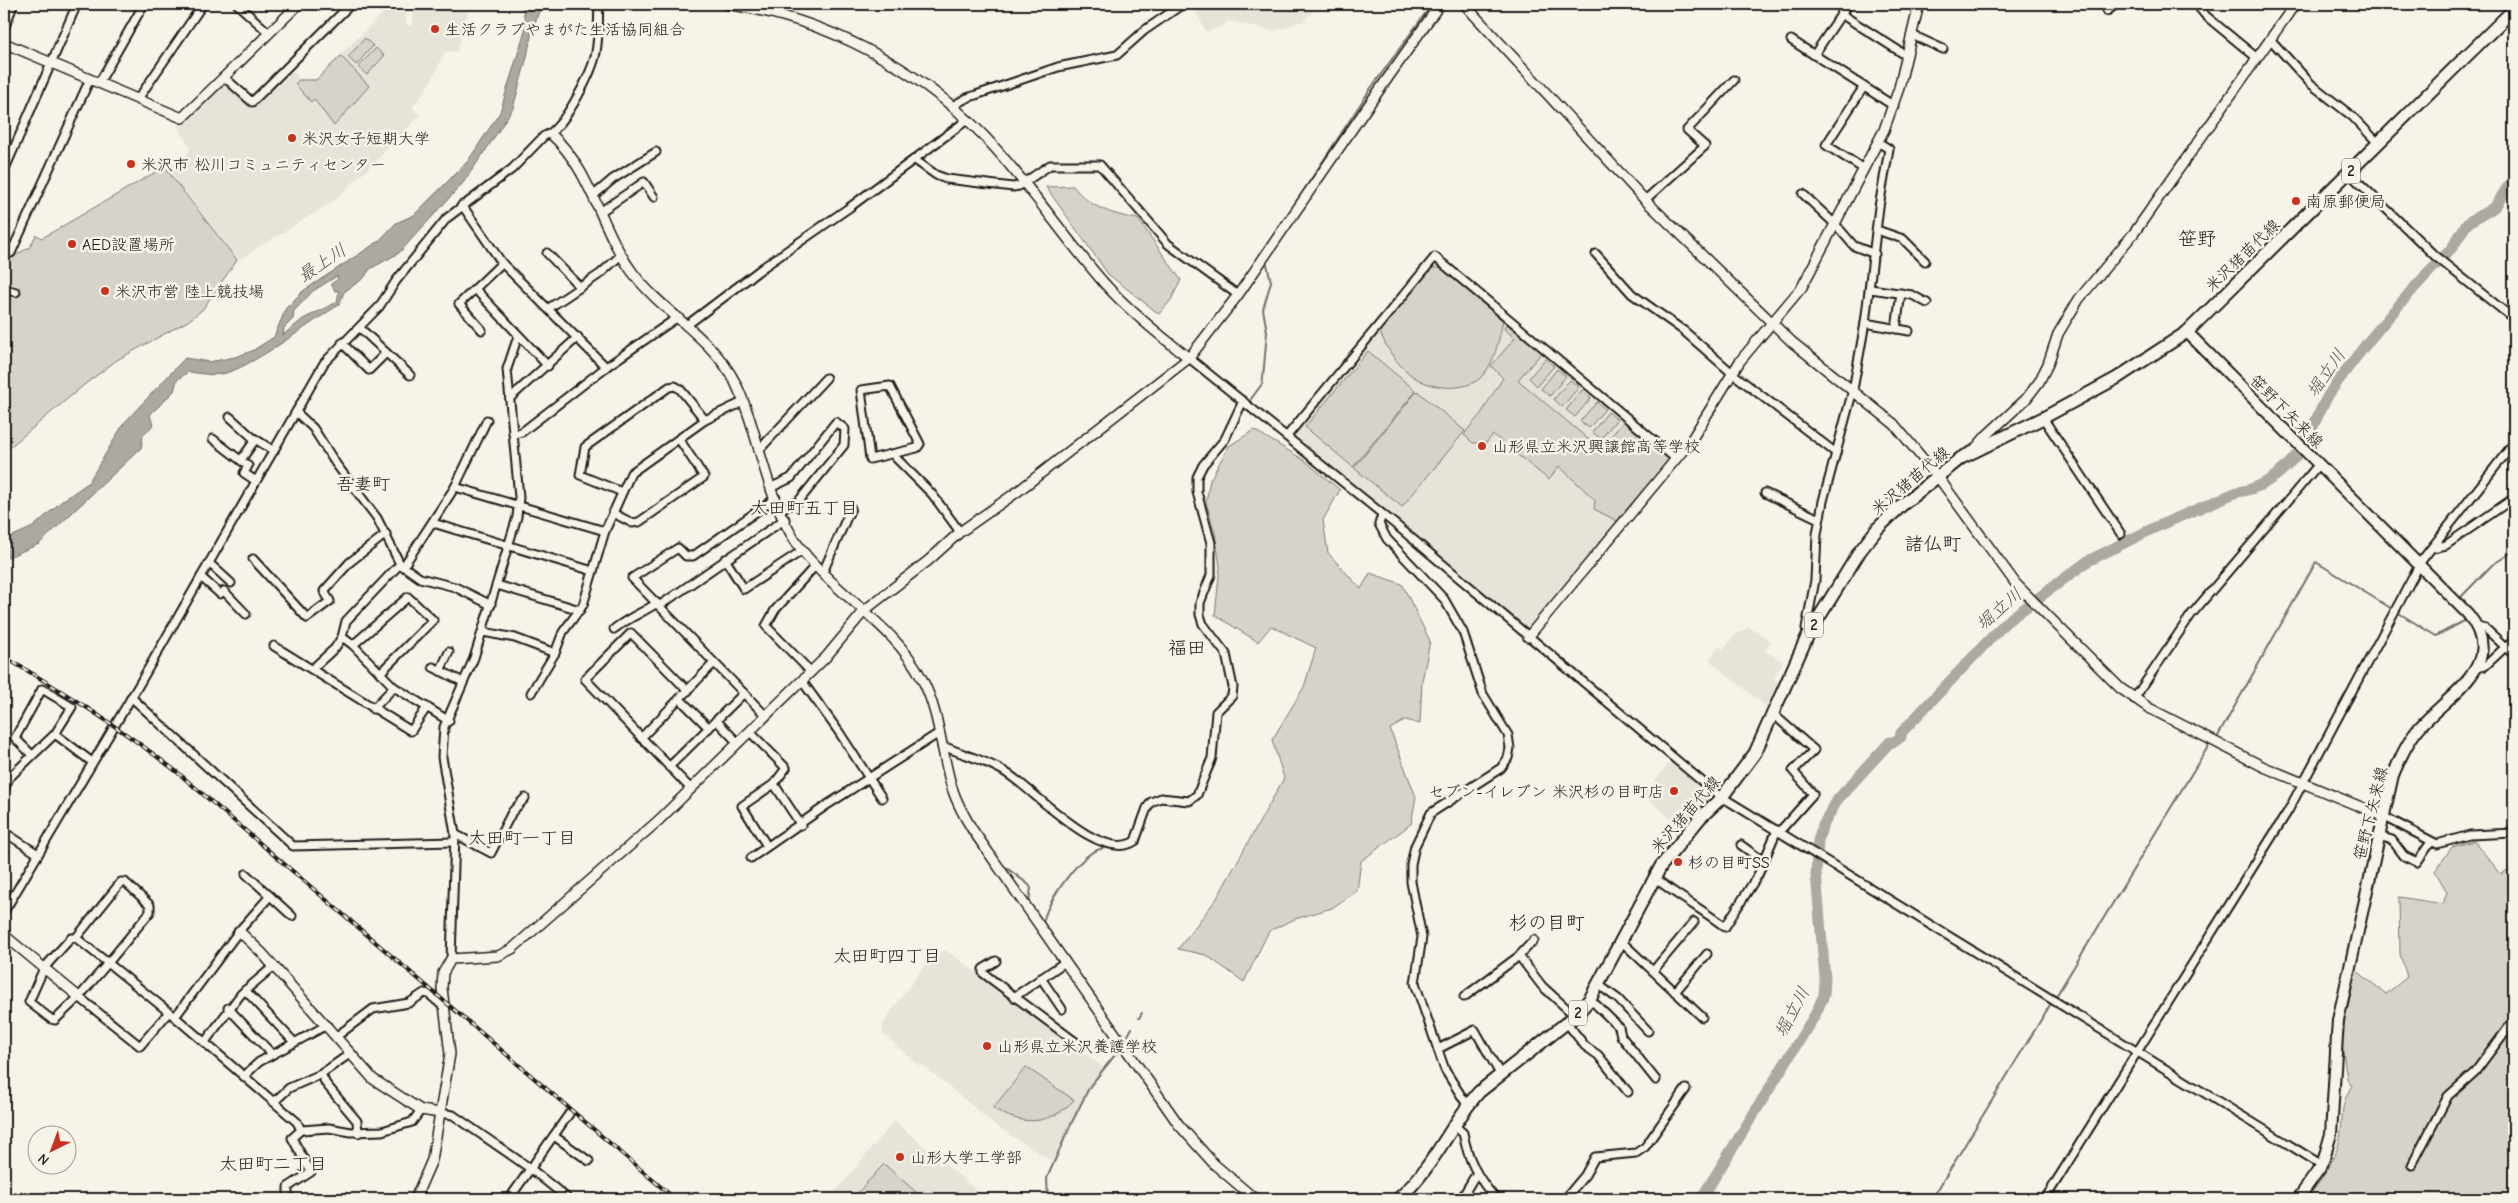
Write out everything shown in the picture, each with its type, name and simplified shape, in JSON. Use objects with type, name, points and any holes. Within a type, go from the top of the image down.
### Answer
[{"type":"main road","points":[[4,25],[12,4]]},
{"type":"main road","name":"米沢猪苗代線","points":[[1398,1199],[1428,1168],[1468,1105],[1500,1074],[1571,1020],[1590,999],[1655,878],[1671,853],[1722,797],[1755,753],[1808,635],[1860,552],[1892,513],[1976,449],[2043,418],[2117,378],[2187,332],[2514,9]]},
{"type":"main road","name":"笹野下矢来線","points":[[2187,332],[2468,614],[2477,627],[2482,652],[2477,668],[2412,736],[2393,775],[2338,1020],[2333,1124],[2322,1164],[2298,1199]]},
{"type":"street","points":[[4,171],[77,4]]},
{"type":"street","points":[[99,83],[144,4]]},
{"type":"street","points":[[138,100],[203,4]]},
{"type":"street","points":[[237,4],[269,33]]},
{"type":"street","points":[[4,43],[182,118],[299,4]]},
{"type":"street","points":[[224,77],[252,102],[351,4]]},
{"type":"street","points":[[4,912],[201,577],[324,362],[379,307],[432,235],[462,205],[512,169],[544,136],[551,134],[570,108],[592,64],[596,49],[599,4]]},
{"type":"street","points":[[726,4],[786,16],[841,37],[888,61],[952,106],[1024,183],[1118,297],[1146,324],[1287,436],[1722,797],[2322,1164]]},
{"type":"street","points":[[952,106],[967,98],[1058,67],[1117,55],[1145,30],[1183,4]]},
{"type":"street","points":[[451,959],[498,956],[512,949],[631,847],[811,672],[865,610],[930,560],[960,532],[1024,487],[1189,358],[1238,295],[1440,4]]},
{"type":"street","points":[[1464,4],[1645,200],[1804,352],[1894,424],[1938,477],[2005,570],[2029,598],[2134,700],[2302,784],[2383,816],[2431,842],[2437,844],[2470,835],[2514,833]]},
{"type":"street","points":[[1814,55],[1848,4]]},
{"type":"street","points":[[2107,11],[2117,4]]},
{"type":"street","points":[[2196,4],[2206,16],[2257,58]]},
{"type":"street","points":[[1976,449],[1987,435],[2026,399],[2039,382],[2048,364],[2058,334],[2079,299],[2134,233],[2295,4]]},
{"type":"street","points":[[1528,637],[1676,459],[1703,422],[1732,373],[1802,287],[1878,142],[1894,106],[1912,35],[1917,5]]},
{"type":"street","points":[[1841,14],[1907,56]]},
{"type":"street","points":[[1912,35],[1943,49]]},
{"type":"street","points":[[2270,39],[2311,84],[2353,117],[2379,144]]},
{"type":"street","points":[[1791,40],[1894,106]]},
{"type":"street","points":[[4,253],[11,253],[90,79]]},
{"type":"street","points":[[1645,200],[1705,146],[1687,130],[1734,80]]},
{"type":"street","points":[[1864,88],[1826,145],[1864,169]]},
{"type":"street","points":[[687,325],[764,266],[915,160],[967,120]]},
{"type":"street","points":[[551,134],[577,163],[621,255],[648,290],[687,325],[725,365],[743,402],[784,519],[803,550],[823,572],[899,643],[915,667],[932,703],[952,788],[960,809],[1179,1125],[1209,1159],[1255,1199]]},
{"type":"street","points":[[1808,635],[1806,628],[1815,580],[1819,519],[1853,390],[1871,289],[1877,230],[1890,149],[1878,142]]},
{"type":"street","points":[[593,196],[613,178],[656,152]]},
{"type":"street","points":[[915,160],[947,179],[1013,187],[1024,183],[1050,165],[1100,165],[1168,244],[1238,295]]},
{"type":"street","points":[[2349,173],[2444,264],[2514,319]]},
{"type":"street","points":[[600,212],[644,182],[654,197]]},
{"type":"street","points":[[1803,194],[1836,224],[1854,246],[1875,254]]},
{"type":"street","points":[[462,205],[502,263],[606,367]]},
{"type":"street","points":[[1877,230],[1903,240],[1925,261]]},
{"type":"street","points":[[547,254],[580,287]]},
{"type":"street","points":[[1596,254],[1632,294],[1684,332],[1732,373],[1836,453]]},
{"type":"street","points":[[549,308],[600,274],[621,255]]},
{"type":"street","points":[[1287,436],[1435,257],[1676,459]]},
{"type":"street","points":[[482,330],[458,304],[502,263]]},
{"type":"street","points":[[476,288],[518,336],[548,366]]},
{"type":"street","points":[[4,289],[16,292]]},
{"type":"street","points":[[1871,289],[1912,295],[1927,303]]},
{"type":"street","points":[[1896,329],[1901,293]]},
{"type":"street","points":[[514,434],[522,432],[606,367],[678,317]]},
{"type":"street","points":[[1865,324],[1909,331]]},
{"type":"street","points":[[360,328],[410,375]]},
{"type":"street","points":[[415,1199],[432,1160],[450,1054],[442,980],[447,963],[451,959],[455,834],[442,757],[444,727],[449,721],[483,632],[519,506],[507,369],[518,336]]},
{"type":"street","points":[[510,398],[548,366],[578,337]]},
{"type":"street","points":[[342,343],[369,370],[386,352]]},
{"type":"street","points":[[759,450],[826,378]]},
{"type":"street","points":[[622,492],[580,475],[585,447],[669,387],[675,386],[680,389],[705,420]]},
{"type":"street","points":[[890,386],[920,444],[917,448],[895,454],[870,459],[861,390],[890,386]]},
{"type":"street","points":[[942,748],[948,748],[1008,774],[1080,831],[1111,843],[1127,844],[1135,840],[1140,833],[1144,815],[1152,802],[1161,798],[1189,800],[1197,795],[1212,758],[1214,716],[1234,692],[1226,654],[1203,624],[1200,615],[1200,603],[1211,575],[1211,543],[1197,492],[1197,477],[1203,466],[1226,439],[1244,401]]},
{"type":"street","points":[[530,693],[555,653],[563,632],[580,610],[605,531],[630,473],[705,420],[743,402]]},
{"type":"street","points":[[296,412],[313,428],[336,464],[378,518],[402,566],[420,578],[455,587],[491,605]]},
{"type":"street","points":[[230,417],[254,440],[274,451]]},
{"type":"street","points":[[2043,418],[2121,534]]},
{"type":"street","points":[[312,670],[335,648],[342,637],[346,621],[402,566],[433,523],[455,487],[487,420]]},
{"type":"street","points":[[772,487],[792,478],[836,422],[845,429],[846,440],[844,445],[798,502],[780,509]]},
{"type":"street","points":[[213,439],[248,466],[244,472],[256,481]]},
{"type":"street","points":[[613,513],[632,523],[639,522],[704,477],[678,439]]},
{"type":"street","points":[[241,460],[254,440]]},
{"type":"street","points":[[2045,1199],[2136,1050],[2288,811],[2419,565],[2514,444]]},
{"type":"street","points":[[895,454],[896,458],[932,494],[960,532]]},
{"type":"street","points":[[2134,700],[2191,615],[2319,464]]},
{"type":"street","points":[[455,487],[605,531]]},
{"type":"street","points":[[1765,493],[1819,519]]},
{"type":"street","points":[[766,716],[632,578],[678,548],[686,556],[692,556],[776,498]]},
{"type":"street","points":[[2432,548],[2446,545],[2514,498]]},
{"type":"street","points":[[823,572],[851,508]]},
{"type":"street","points":[[1382,515],[1380,524],[1387,539],[1444,598],[1463,632],[1482,694],[1501,721],[1508,735],[1510,748],[1508,758],[1500,768],[1431,813],[1415,846],[1411,864],[1411,882],[1422,937],[1415,984],[1445,1070],[1468,1105]]},
{"type":"street","points":[[614,629],[631,616],[642,613],[658,604],[784,519]]},
{"type":"street","points":[[433,523],[593,571]]},
{"type":"street","points":[[253,559],[307,618],[330,600],[324,591],[350,562],[386,534]]},
{"type":"street","points":[[725,559],[744,589],[803,550]]},
{"type":"street","points":[[209,563],[231,583]]},
{"type":"street","points":[[811,672],[766,626],[775,610],[816,565]]},
{"type":"street","points":[[201,577],[222,592],[246,614]]},
{"type":"street","points":[[497,585],[580,610]]},
{"type":"street","points":[[353,645],[408,597],[433,620],[380,673]]},
{"type":"street","points":[[2477,627],[2486,629],[2514,655]]},
{"type":"street","points":[[483,632],[515,638],[555,653]]},
{"type":"street","points":[[688,691],[632,633],[585,679],[691,789]]},
{"type":"street","points":[[342,637],[353,645],[394,687],[449,721]]},
{"type":"street","points":[[2477,668],[2485,666],[2514,639]]},
{"type":"street","points":[[274,646],[411,731],[427,707]]},
{"type":"street","points":[[449,652],[437,669],[464,682]]},
{"type":"street","points":[[641,738],[714,663]]},
{"type":"street","points":[[802,681],[839,732],[882,798]]},
{"type":"street","points":[[373,709],[394,687]]},
{"type":"street","points":[[4,790],[9,778],[55,734],[72,707],[42,689],[15,738],[32,755]]},
{"type":"street","points":[[669,767],[744,693]]},
{"type":"street","points":[[131,696],[293,846],[454,842]]},
{"type":"street","points":[[680,699],[709,728]]},
{"type":"street","points":[[1655,878],[1725,927],[1758,876],[1763,861],[1778,831],[1813,794],[1794,771],[1814,750],[1774,714]]},
{"type":"street","points":[[716,720],[738,743]]},
{"type":"street","points":[[750,732],[786,768],[774,784],[742,806],[767,846]]},
{"type":"street","points":[[751,858],[801,825],[827,805],[939,733]]},
{"type":"street","points":[[55,734],[92,762]]},
{"type":"street","points":[[774,784],[801,825]]},
{"type":"street","points":[[455,834],[491,853],[512,812],[525,798]]},
{"type":"street","points":[[4,832],[38,854]]},
{"type":"street","points":[[2379,836],[2392,840],[2404,856],[2417,862],[2431,842]]},
{"type":"street","points":[[1741,845],[1763,861]]},
{"type":"street","points":[[246,874],[292,916]]},
{"type":"street","points":[[121,882],[125,882],[150,906],[150,912],[79,998],[55,1020],[51,1020],[29,1002],[44,968],[71,938],[76,938],[121,882]]},
{"type":"street","points":[[175,1017],[239,931],[270,896]]},
{"type":"street","points":[[1653,971],[1694,922]]},
{"type":"street","points":[[239,931],[274,966],[374,1079],[421,1110],[453,1115],[531,1169],[567,1198]]},
{"type":"street","points":[[4,935],[140,1046],[168,1012]]},
{"type":"street","points":[[76,938],[175,1017],[297,1122],[301,1130]]},
{"type":"street","points":[[1464,997],[1518,956],[1534,940]]},
{"type":"street","points":[[1622,942],[1702,1017]]},
{"type":"street","points":[[1675,992],[1707,954]]},
{"type":"street","points":[[1518,956],[1571,1020],[1585,1046],[1598,1055],[1628,1092]]},
{"type":"street","points":[[996,961],[983,969],[983,973],[1081,1046]]},
{"type":"street","points":[[1014,996],[1065,962]]},
{"type":"street","points":[[204,1042],[228,1008],[245,990],[274,966]]},
{"type":"street","points":[[1041,978],[1062,1009]]},
{"type":"street","points":[[1599,985],[1618,999],[1648,1031]]},
{"type":"street","points":[[245,990],[294,1042]]},
{"type":"street","points":[[337,1036],[373,1009],[409,1003],[424,993],[429,994],[445,1008]]},
{"type":"street","points":[[1590,999],[1619,1027],[1621,1036],[1656,1080]]},
{"type":"street","points":[[228,1008],[272,1054]]},
{"type":"street","points":[[2412,1164],[2448,1096],[2474,1072],[2514,1020]]},
{"type":"street","points":[[244,1076],[259,1062],[272,1054],[327,1025]]},
{"type":"street","points":[[1438,1049],[1474,1030],[1500,1074]]},
{"type":"street","points":[[274,1102],[289,1088],[321,1074],[351,1053]]},
{"type":"street","points":[[321,1074],[326,1084],[358,1121],[358,1132]]},
{"type":"street","points":[[1565,1199],[1585,1175],[1595,1157],[1636,1153],[1645,1147],[1686,1089]]},
{"type":"street","points":[[291,1199],[288,1196],[288,1187],[311,1172],[292,1138],[301,1130],[329,1128],[358,1132],[382,1131],[412,1122],[421,1110]]},
{"type":"street","points":[[510,1199],[569,1114]]},
{"type":"street","points":[[1455,1126],[1463,1133],[1466,1152],[1476,1174],[1496,1199]]},
{"type":"street","points":[[554,1136],[589,1161]]},
{"type":"street","points":[[1461,1199],[1476,1174]]},
{"type":"shaded area","name":"米沢女子短期大学","points":[[415,4],[470,4],[457,51],[445,52],[432,80],[412,108],[420,115],[375,162],[331,203],[238,260],[173,176],[171,164],[184,161],[190,148],[177,126],[225,79],[252,104],[289,68],[300,79],[316,79],[384,12],[407,13],[406,23],[412,27]]},
{"type":"shaded area","points":[[522,4],[540,4],[513,108],[463,183],[399,253],[370,269],[364,278],[344,292],[339,305],[264,354],[234,370],[222,374],[209,375],[188,372],[177,380],[174,391],[150,415],[153,425],[143,436],[141,448],[39,544],[4,559],[4,540],[33,527],[62,501],[88,483],[124,423],[185,358],[209,362],[235,357],[252,351],[274,337],[286,308],[303,291],[379,241],[396,223],[414,215],[468,161],[500,112],[526,27]],"holes":[[[337,276],[338,279],[331,284],[335,291],[339,291],[337,302],[303,319],[283,335],[284,328],[293,319],[294,311],[313,291]]]},
{"type":"shaded area","points":[[1192,4],[1320,4],[1303,21],[1275,31],[1227,21],[1223,26],[1206,32]]},
{"type":"shaded area","points":[[365,38],[373,46],[356,65],[348,57]]},
{"type":"shaded area","points":[[376,48],[384,56],[367,75],[358,67]]},
{"type":"shaded area","points":[[341,56],[369,86],[334,126],[314,99],[311,102],[295,84],[299,80],[316,80]]},
{"type":"shaded area","points":[[166,166],[172,177],[237,260],[202,310],[188,321],[117,360],[4,452],[4,262],[30,247],[36,235],[42,238]]},
{"type":"shaded area","points":[[1073,186],[1094,205],[1120,215],[1138,219],[1181,280],[1171,300],[1159,314],[1108,274],[1046,187]]},
{"type":"shaded area","name":"山形県立米沢興譲館高等学校","points":[[1434,259],[1672,458],[1526,631],[1291,435]]},
{"type":"shaded area","points":[[1431,268],[1442,268],[1503,320],[1496,351],[1489,367],[1479,379],[1469,384],[1457,387],[1443,387],[1419,380],[1400,365],[1385,344],[1380,332]]},
{"type":"shaded area","points":[[1507,320],[1544,350],[1518,380],[1600,449],[1625,420],[1671,458],[1617,521],[1594,509],[1595,500],[1559,466],[1549,480],[1493,435],[1486,443],[1473,443],[1464,435],[1482,412],[1503,378],[1491,366],[1515,338],[1504,329]]},
{"type":"shaded area","points":[[1368,351],[1416,391],[1353,467],[1305,427]]},
{"type":"shaded area","points":[[1545,359],[1554,366],[1537,386],[1529,378]]},
{"type":"shaded area","points":[[1557,369],[1566,376],[1550,396],[1541,389]]},
{"type":"shaded area","points":[[1570,380],[1579,387],[1562,407],[1554,399]]},
{"type":"shaded area","points":[[1582,390],[1591,398],[1575,417],[1566,410]]},
{"type":"shaded area","points":[[1417,391],[1465,431],[1402,507],[1354,468]]},
{"type":"shaded area","points":[[1597,402],[1605,409],[1589,428],[1580,421]]},
{"type":"shaded area","points":[[1608,412],[1617,419],[1601,439],[1592,432]]},
{"type":"shaded area","points":[[1254,430],[1304,460],[1340,490],[1323,520],[1328,553],[1361,589],[1370,573],[1402,584],[1430,641],[1422,681],[1420,724],[1406,720],[1390,729],[1416,797],[1411,824],[1361,861],[1357,891],[1332,908],[1295,919],[1269,931],[1244,982],[1206,955],[1178,949],[1217,898],[1284,778],[1272,740],[1304,687],[1316,648],[1271,626],[1258,642],[1215,615],[1220,567],[1215,533],[1206,502],[1210,480],[1229,446]]},
{"type":"shaded area","points":[[1749,627],[1771,641],[1765,651],[1783,662],[1774,679],[1782,684],[1769,709],[1709,660],[1719,646],[1723,650],[1735,635]]},
{"type":"shaded area","points":[[1672,760],[1711,793],[1712,797],[1683,829],[1643,795]]},
{"type":"shaded area","points":[[2474,841],[2501,874],[2514,866],[2514,1199],[2307,1199],[2335,1155],[2340,1138],[2344,1106],[2352,1085],[2347,1079],[2341,1037],[2356,970],[2386,994],[2407,977],[2400,954],[2399,897],[2443,904],[2447,892],[2435,871],[2452,847]]},
{"type":"shaded area","name":"山形県立米沢養護学校","points":[[946,950],[1104,1068],[1090,1086],[1053,1162],[995,1125],[922,1064],[919,1066],[883,1033],[882,1026],[892,1010],[930,958]]},
{"type":"shaded area","points":[[1026,1067],[1074,1100],[1056,1114],[1046,1119],[1036,1120],[1015,1118],[993,1108]]},
{"type":"shaded area","name":"山形大学工学部","points":[[894,1121],[987,1199],[817,1199],[835,1192]]},
{"type":"shaded area","points":[[884,1164],[924,1199],[852,1199]]},
{"type":"waterway","points":[[1262,254],[1371,88],[1432,4]]},
{"type":"waterway","name":"堀立川","points":[[1701,1199],[1815,1015],[1824,995],[1825,978],[1816,874],[1818,841],[1822,827],[1838,799],[1890,742],[1894,742],[1901,737],[1901,733],[2006,622],[2088,561],[2158,526],[2237,492],[2261,485],[2282,470],[2300,451],[2331,391],[2372,337],[2452,248],[2468,223],[2494,207],[2514,180]]},
{"type":"waterway","points":[[1251,399],[1262,384],[1263,378],[1267,332],[1263,309],[1271,282],[1267,264]]},
{"type":"waterway","points":[[1205,468],[1225,445],[1232,432]]},
{"type":"waterway","points":[[1205,510],[1214,542]]},
{"type":"waterway","points":[[2465,605],[2465,601],[2461,597],[2492,565],[2514,551]]},
{"type":"waterway","points":[[2218,736],[2316,562],[2436,636],[2464,621],[2464,615]]},
{"type":"waterway","points":[[1213,632],[1229,652]]},
{"type":"waterway","points":[[1228,705],[1237,693]]},
{"type":"waterway","points":[[2055,998],[2209,745]]},
{"type":"waterway","points":[[1158,802],[1187,805],[1197,801],[1215,764],[1216,750]]},
{"type":"waterway","points":[[1123,848],[1139,844],[1147,819]]},
{"type":"waterway","points":[[968,833],[981,850]]},
{"type":"waterway","points":[[1043,923],[1057,892],[1083,860],[1100,849],[1116,848]]},
{"type":"waterway","points":[[1003,865],[1029,885],[1031,888],[1029,902],[1034,910]]},
{"type":"waterway","points":[[1090,990],[1101,1006]]},
{"type":"waterway","points":[[1932,1199],[2050,1005]]},
{"type":"waterway","points":[[1139,1018],[1142,1013]]},
{"type":"waterway","points":[[1125,1041],[1132,1028]]},
{"type":"waterway","points":[[1048,1199],[1047,1178],[1071,1124],[1090,1086],[1119,1050]]},
{"type":"railway","points":[[4,657],[93,712],[177,772],[675,1199]]},
{"type":"place","name":"生活クラブやまがた生活協同組合","points":[[435,29]]},
{"type":"place","name":"米沢女子短期大学","points":[[292,138]]},
{"type":"place","name":"米沢市 松川コミュニティセンター","points":[[131,164]]},
{"type":"place","name":"南原郵便局","points":[[2296,201]]},
{"type":"place","name":"AED設置場所","points":[[72,244]]},
{"type":"place","name":"米沢市営 陸上競技場","points":[[105,291]]},
{"type":"place","name":"山形県立米沢興譲館高等学校","points":[[1482,446]]},
{"type":"place","name":"セブン-イレブン 米沢杉の目町店","points":[[1674,791]]},
{"type":"place","name":"杉の目町SS","points":[[1678,862]]},
{"type":"place","name":"山形県立米沢養護学校","points":[[987,1046]]},
{"type":"place","name":"山形大学工学部","points":[[900,1157]]},
{"type":"district","name":"笹野","points":[[2197,238]]},
{"type":"district","name":"吾妻町","points":[[363,484]]},
{"type":"district","name":"太田町五丁目","points":[[804,508]]},
{"type":"district","name":"諸仏町","points":[[1933,543]]},
{"type":"district","name":"福田","points":[[1187,647]]},
{"type":"district","name":"太田町一丁目","points":[[522,838]]},
{"type":"district","name":"杉の目町","points":[[1547,922]]},
{"type":"district","name":"太田町四丁目","points":[[887,956]]},
{"type":"district","name":"太田町二丁目","points":[[273,1164]]},
{"type":"water label","name":"最上川","points":[[322,263]]}]
